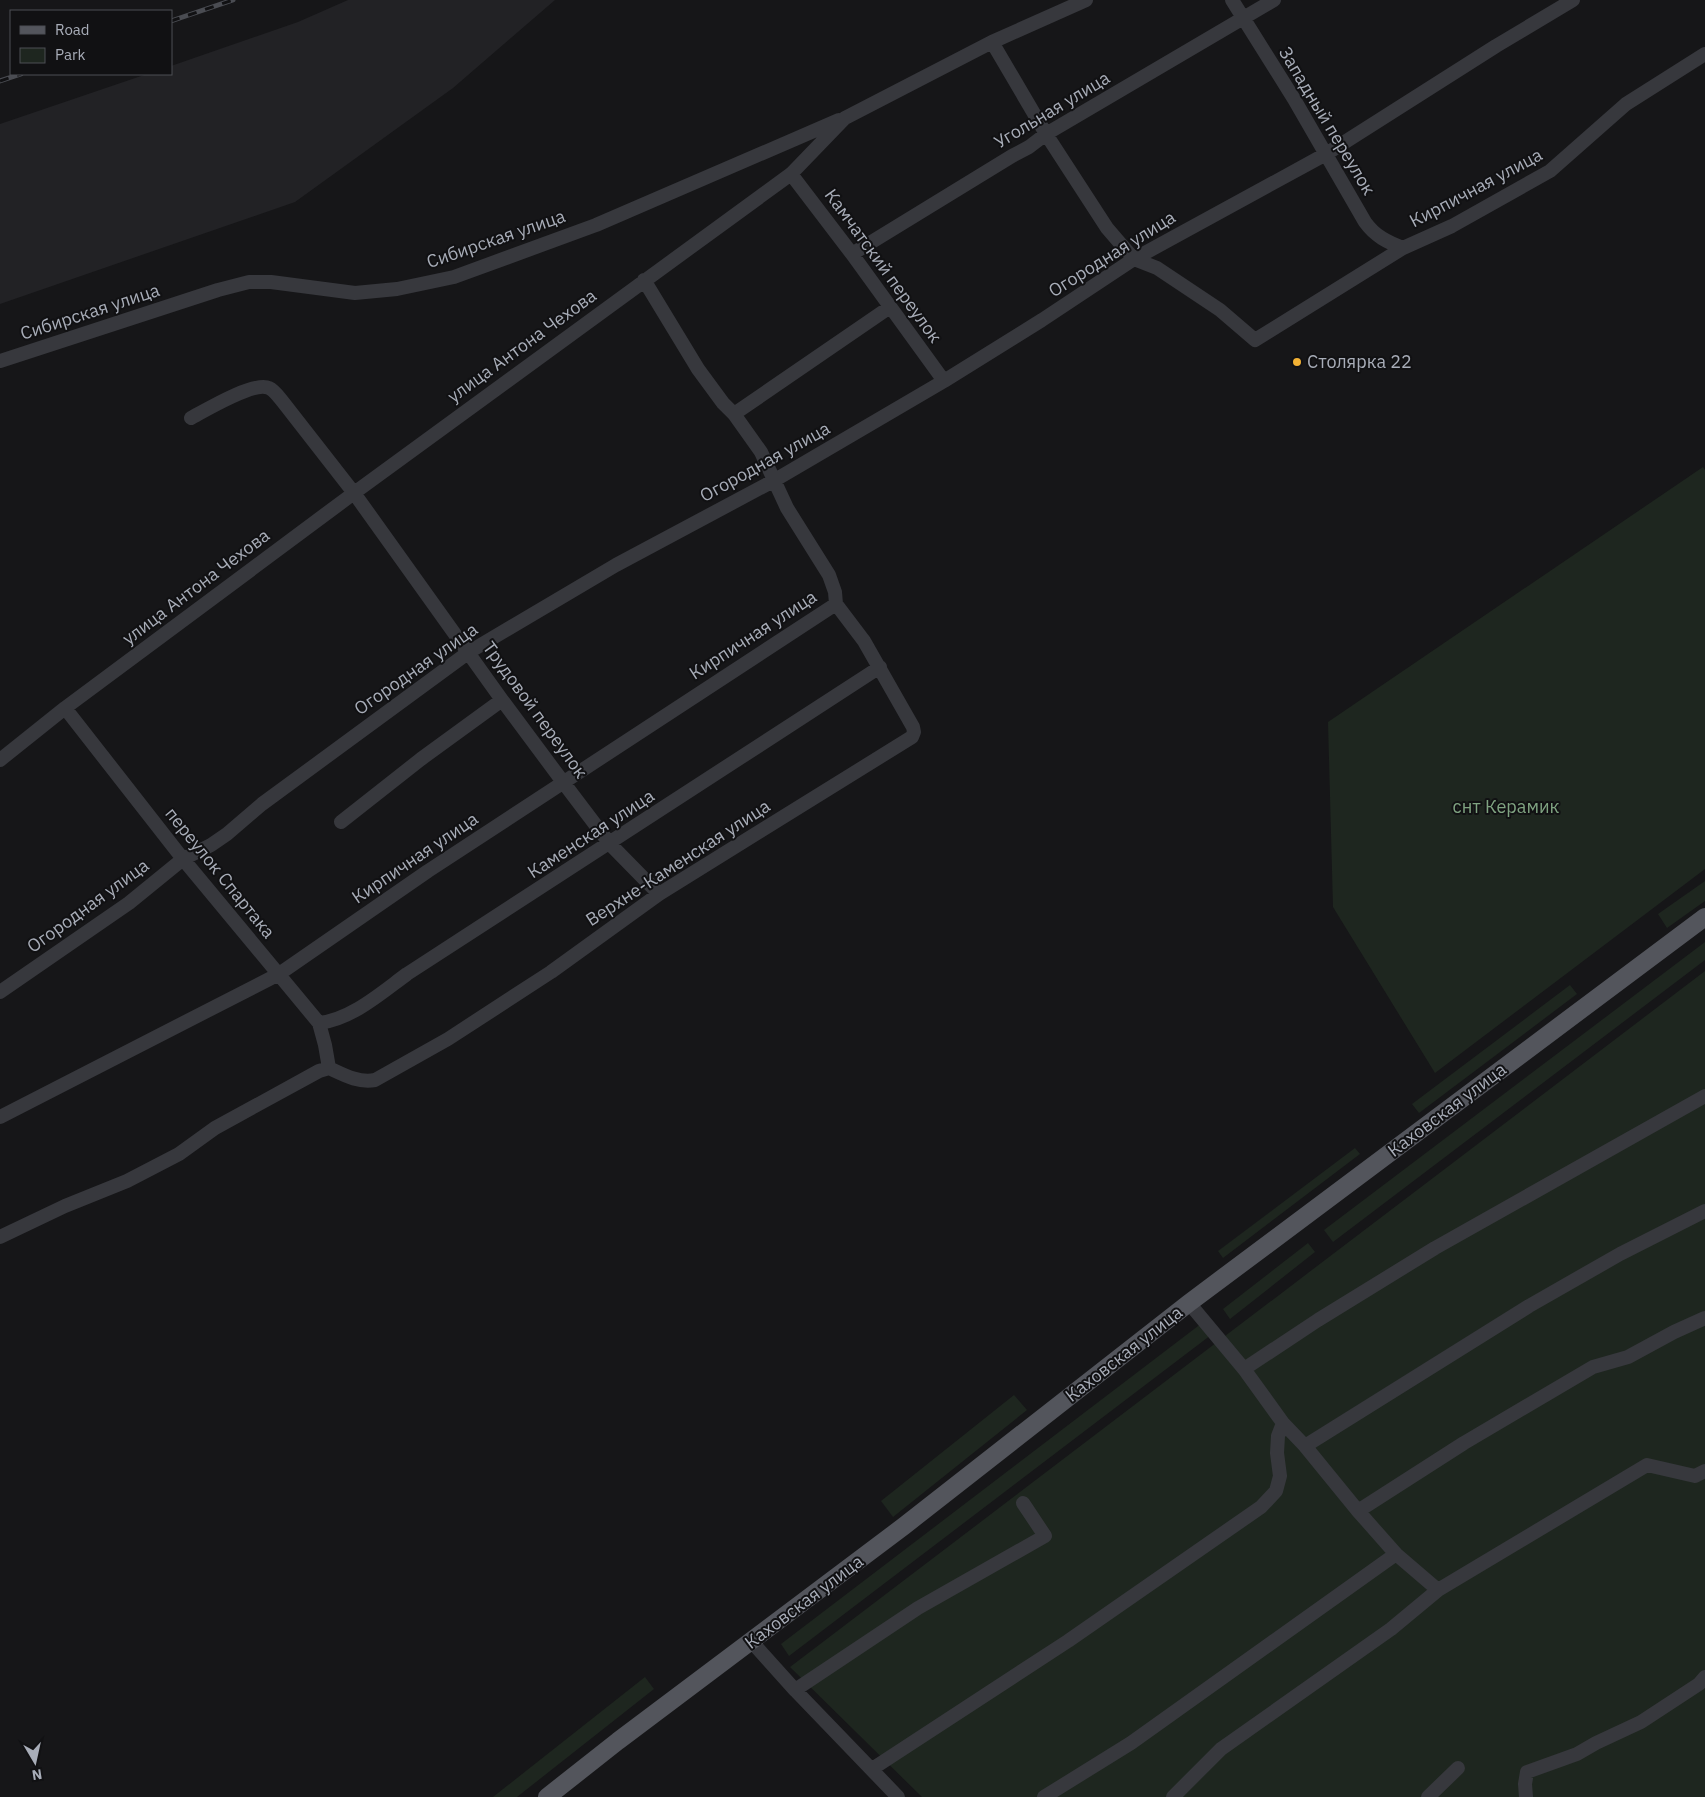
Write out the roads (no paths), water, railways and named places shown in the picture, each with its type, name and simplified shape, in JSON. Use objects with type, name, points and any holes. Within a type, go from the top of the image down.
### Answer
[{"type":"main road","name":"Каховская улица","points":[[547,1797],[618,1741],[904,1526],[1189,1302],[1705,917]]},
{"type":"street","name":"улица Антона Чехова","points":[[0,760],[65,708],[354,493],[791,174],[845,118],[992,42],[1086,0]]},
{"type":"street","name":"Западный переулок","points":[[1232,0],[1294,99],[1370,230],[1386,241],[1403,248]]},
{"type":"street","name":"Угольная улица","points":[[852,254],[1029,147],[1046,134],[1274,0]]},
{"type":"street","name":"Огородная улица","points":[[0,992],[129,903],[183,859],[211,845],[227,834],[262,804],[469,652],[616,565],[775,480],[944,381],[1042,320],[1134,259],[1326,154],[1496,46],[1573,0]]},
{"type":"street","points":[[992,42],[1046,134],[1107,228],[1134,259]]},
{"type":"street","name":"Кирпичная улица","points":[[1134,259],[1157,268],[1220,310],[1255,340],[1403,248],[1452,226],[1550,171],[1626,104],[1705,54]]},
{"type":"street","name":"Сибирская улица","points":[[0,361],[218,290],[249,282],[270,282],[355,293],[397,289],[454,277],[596,225],[845,118]]},
{"type":"street","name":"Камчатский переулок","points":[[791,174],[852,254],[944,381]]},
{"type":"street","points":[[644,280],[698,369],[761,452],[787,508],[834,584],[836,604]]},
{"type":"street","points":[[734,414],[890,307]]},
{"type":"street","name":"Трудовой переулок","points":[[191,418],[235,394],[261,387],[271,388],[354,493],[502,700],[610,844],[658,894]]},
{"type":"street","name":"Кирпичная улица","points":[[0,1117],[279,974],[428,871],[836,604]]},
{"type":"street","name":"Верхне-Каменская улица","points":[[329,1068],[362,1081],[375,1080],[448,1040],[551,972],[658,894],[912,737],[913,727],[880,667],[864,641],[836,604]]},
{"type":"street","name":"Каменская улица","points":[[319,1024],[333,1020],[360,1007],[407,974],[880,667]]},
{"type":"street","points":[[341,822],[502,700]]},
{"type":"street","name":"переулок Спартака","points":[[65,708],[183,859],[319,1024],[326,1045],[329,1068]]},
{"type":"street","points":[[0,1237],[65,1206],[130,1180],[179,1154],[224,1124],[319,1071],[329,1068]]},
{"type":"street","points":[[1244,1369],[1318,1320],[1435,1248],[1705,1096]]},
{"type":"street","points":[[1305,1446],[1529,1306],[1620,1254],[1705,1211]]},
{"type":"street","points":[[1189,1302],[1244,1369],[1283,1423],[1305,1446],[1358,1511],[1396,1554],[1438,1590]]},
{"type":"street","points":[[1358,1511],[1464,1443],[1593,1367],[1628,1357],[1674,1332],[1705,1318]]},
{"type":"street","points":[[872,1769],[1068,1641],[1261,1507],[1276,1491],[1280,1476],[1277,1453],[1278,1436],[1283,1423]]},
{"type":"street","points":[[1174,1797],[1222,1749],[1391,1629],[1438,1590],[1647,1465],[1695,1476],[1705,1471]]},
{"type":"street","points":[[795,1690],[918,1608],[1045,1536],[1023,1502]]},
{"type":"street","points":[[1044,1797],[1131,1743],[1396,1554]]},
{"type":"street","points":[[752,1642],[795,1690],[898,1797]]},
{"type":"street","points":[[1526,1797],[1525,1784],[1527,1772],[1578,1754],[1596,1743],[1642,1722],[1699,1684],[1705,1677]]},
{"type":"street","points":[[1428,1797],[1458,1768]]},
{"type":"railway","points":[[172,21],[233,0]]},
{"type":"railway","points":[[0,81],[18,75]]},
{"type":"place","name":"Столярка 22","points":[[1297,362]]},
{"type":"park label","name":"снт Керамик","points":[[1506,807]]}]
